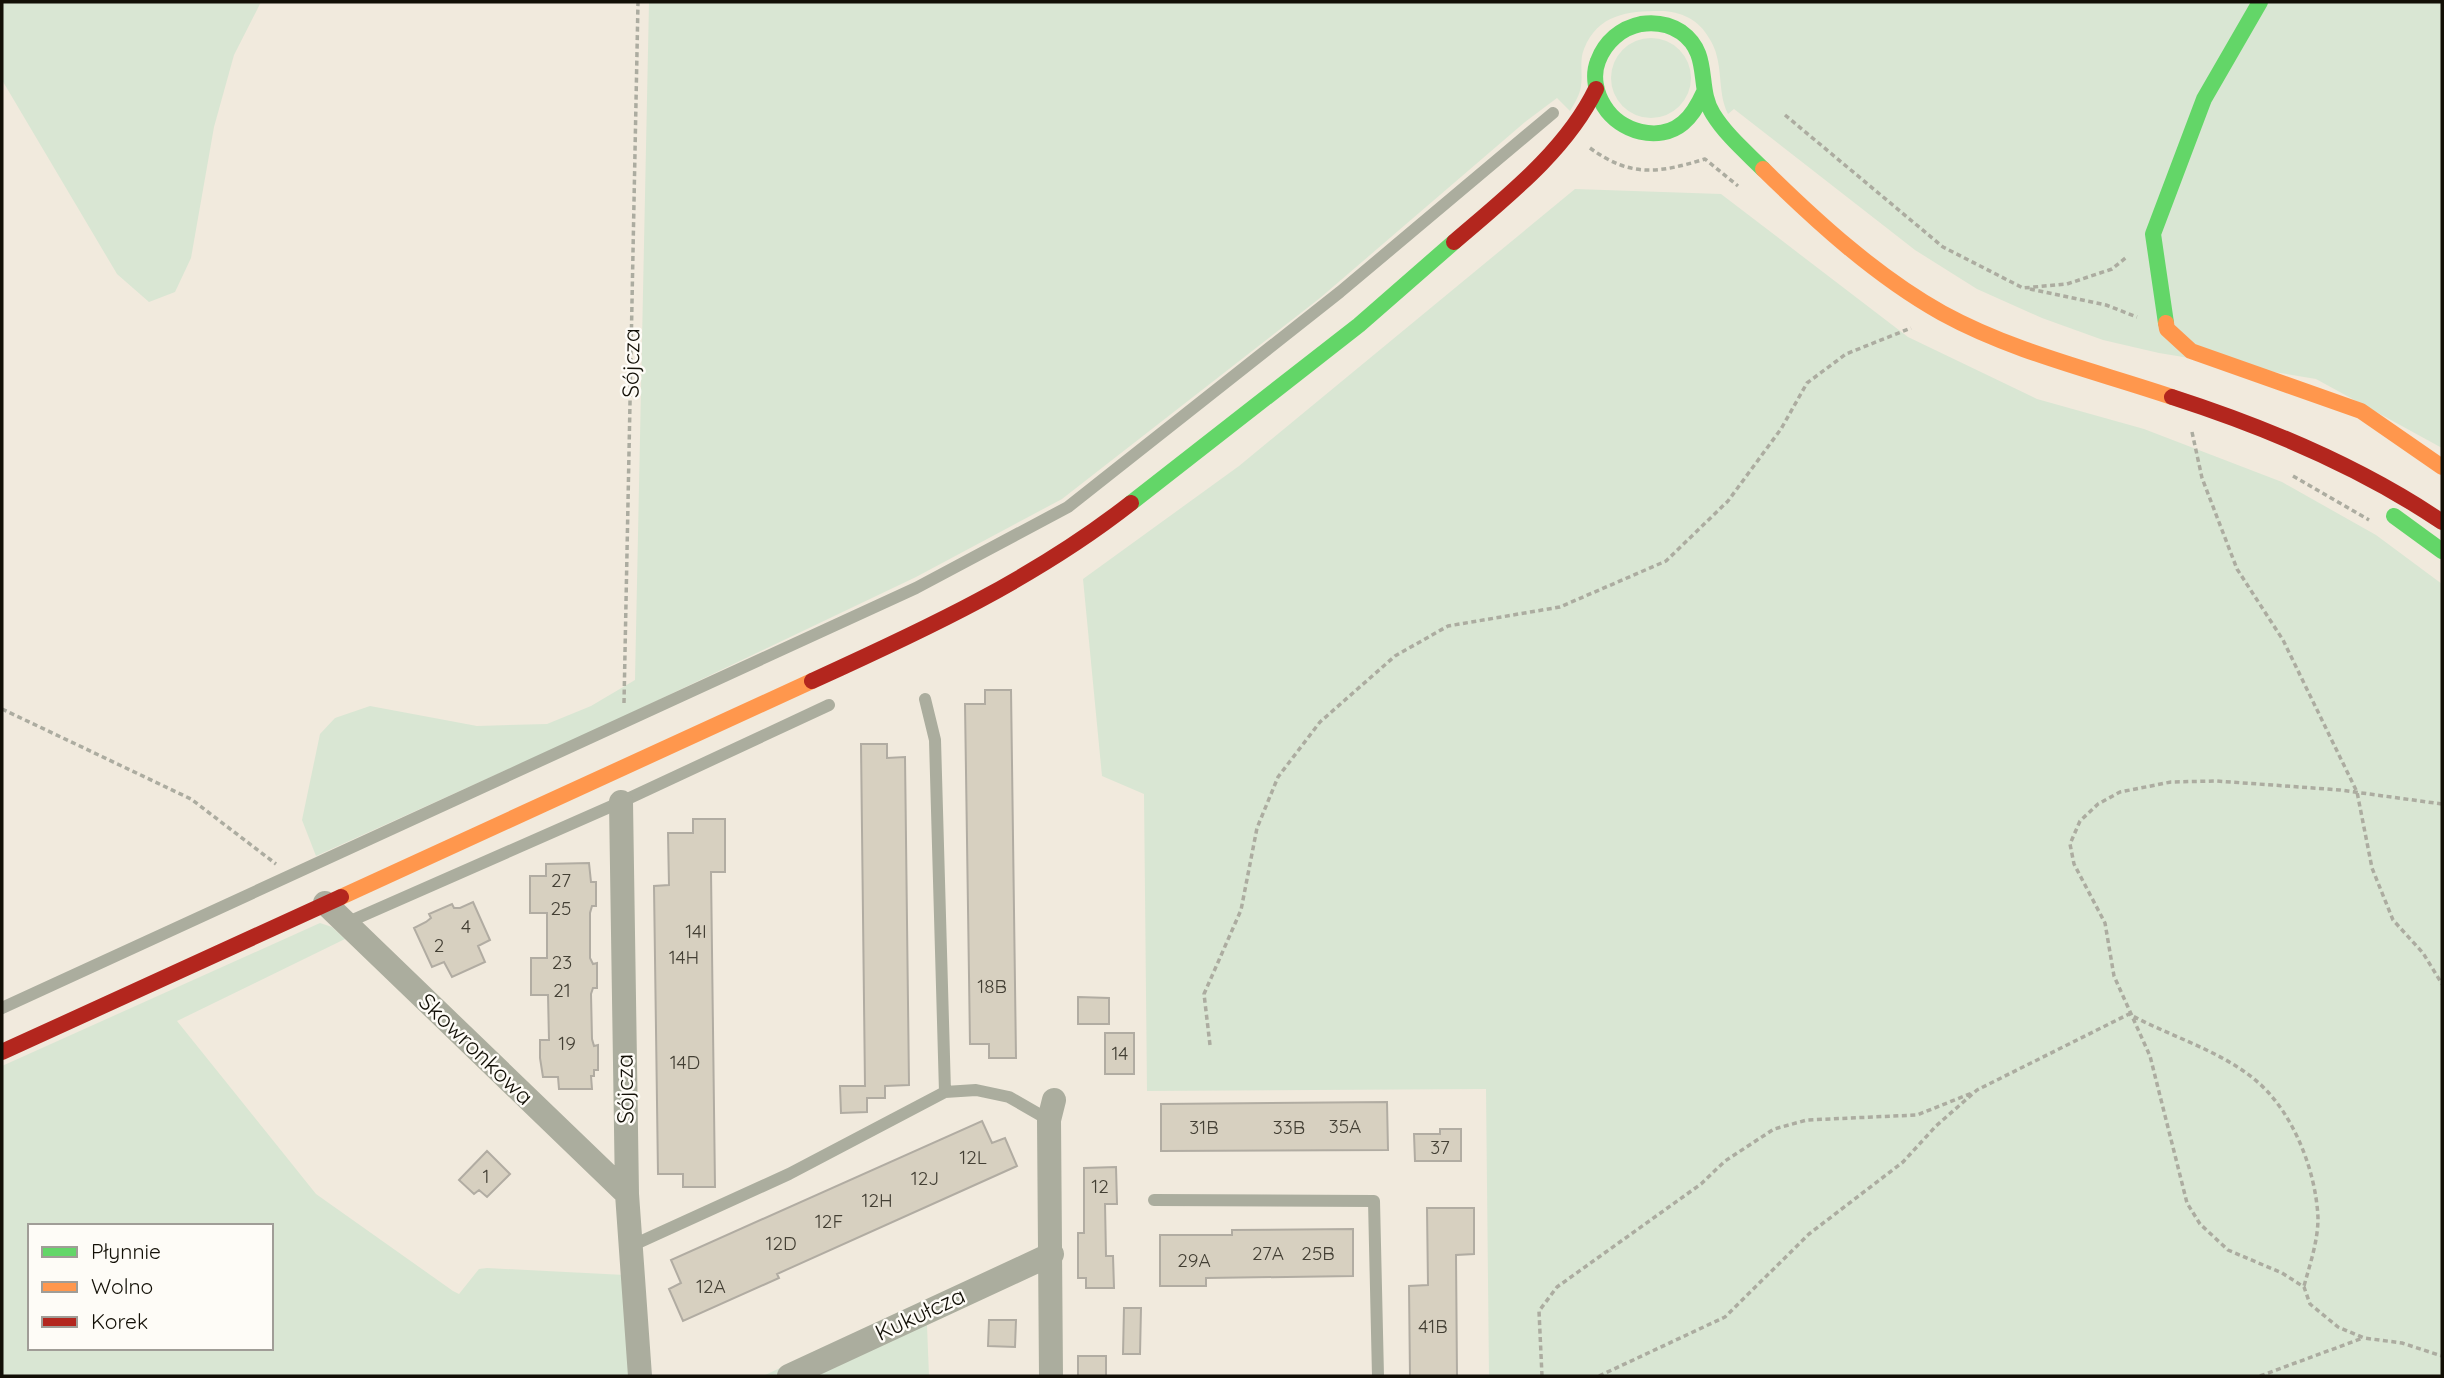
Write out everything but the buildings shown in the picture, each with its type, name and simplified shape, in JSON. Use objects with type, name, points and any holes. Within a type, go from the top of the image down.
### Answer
[{"type":"main road","points":[[2260,2],[2204,99],[2153,234],[2167,329],[2191,351],[2361,411],[2442,467]]},
{"type":"main road","points":[[1689,134],[1669,130],[1638,132],[1613,127],[1596,89],[1596,65],[1608,43],[1627,28],[1652,23],[1676,29],[1698,49],[1705,70],[1704,92],[1710,109],[1726,131],[1782,189],[1874,267],[1967,328],[2036,354],[2184,400],[2288,442],[2362,473],[2442,522]]},
{"type":"main road","points":[[2,1052],[920,632],[997,591],[1087,537],[1146,494],[1359,325],[1514,190],[1585,112],[1596,89]]},
{"type":"main road","points":[[1669,130],[1695,111],[1704,92]]},
{"type":"main road","points":[[1514,190],[1586,145]]},
{"type":"main road","points":[[1724,154],[1782,189]]},
{"type":"main road","points":[[2288,442],[2442,551]]},
{"type":"street","name":"Sójcza","points":[[621,802],[627,1194],[640,1376]]},
{"type":"street","name":"Skowronkowa","points":[[325,904],[627,1194]]},
{"type":"street","points":[[1051,1110],[1051,1376]]},
{"type":"street","name":"Kukułcza","points":[[789,1376],[1052,1254]]},
{"type":"lane","points":[[2,1008],[916,588],[1068,507],[1340,292],[1553,113]]},
{"type":"lane","points":[[925,699],[935,740],[945,1092]]},
{"type":"lane","points":[[346,923],[621,802],[829,705]]},
{"type":"lane","points":[[631,1246],[789,1174],[945,1092],[976,1090],[1051,1110]]},
{"type":"lane","points":[[1154,1200],[1374,1201],[1378,1376]]},
{"type":"path","name":"Sójcza","points":[[624,723],[638,2]]},
{"type":"path","points":[[1784,115],[1943,247],[2023,288],[2106,305],[2167,329]]},
{"type":"path","points":[[1586,145],[1622,166],[1643,171],[1662,172],[1705,159]]},
{"type":"path","points":[[2023,288],[2067,284],[2112,269],[2153,234]]},
{"type":"path","points":[[1210,1045],[1204,994],[1241,910],[1257,828],[1278,777],[1320,722],[1395,656],[1448,626],[1560,607],[1666,561],[1728,501],[1781,429],[1807,383],[1846,354],[1916,326]]},
{"type":"path","points":[[2203,435],[2191,430],[2202,478],[2237,569],[2283,640],[2357,792],[2372,869],[2393,920],[2423,953],[2442,984]]},
{"type":"path","points":[[2292,475],[2371,521]]},
{"type":"path","points":[[2,709],[191,799],[291,876]]},
{"type":"path","points":[[2304,1287],[2282,1273],[2228,1250],[2200,1224],[2187,1203],[2150,1056],[2114,976],[2103,916],[2074,864],[2070,844],[2080,821],[2120,793],[2172,782],[2217,781],[2357,792],[2442,804]]},
{"type":"path","points":[[1542,1376],[1539,1311],[1556,1286],[1701,1184],[1735,1154],[1774,1129],[1807,1120],[1917,1115],[1978,1090],[2129,1014]]},
{"type":"path","points":[[2129,1014],[2254,1079],[2290,1125],[2306,1161],[2318,1218],[2316,1241],[2304,1287],[2310,1304],[2338,1327],[2364,1338],[2402,1343],[2442,1356]]},
{"type":"path","points":[[1599,1376],[1725,1317],[1809,1234],[1903,1162],[1978,1090]]},
{"type":"path","points":[[2260,1376],[2364,1338]]},
{"type":"green space","points":[[2,2],[261,2],[234,55],[214,127],[191,258],[175,292],[149,302],[117,274],[2,80]]},
{"type":"green space","points":[[649,2],[2442,2],[2442,448],[2316,379],[2159,353],[2103,340],[2042,318],[1977,289],[1915,250],[1734,109],[1728,114],[1714,47],[1695,22],[1668,11],[1626,14],[1606,22],[1590,37],[1581,63],[1580,89],[1570,111],[1557,98],[1525,122],[1320,298],[1062,499],[916,577],[606,725],[316,856],[302,820],[320,734],[335,718],[370,706],[477,726],[547,724],[591,706],[635,680]]},
{"type":"green space","points":[[1651,38],[1666,41],[1679,50],[1688,63],[1691,78],[1688,93],[1679,106],[1666,115],[1651,118],[1636,115],[1623,106],[1614,93],[1611,78],[1614,63],[1623,50],[1636,41]]},
{"type":"green space","points":[[1575,189],[1721,194],[1908,337],[2037,399],[2144,429],[2282,482],[2376,535],[2442,584],[2442,1376],[1489,1376],[1486,1089],[1147,1091],[1144,794],[1102,776],[1083,579],[1239,466]]},
{"type":"green space","points":[[320,923],[332,927],[345,939],[177,1021],[316,1194],[459,1294],[479,1269],[487,1268],[625,1275],[630,1376],[2,1376],[2,1066]]},
{"type":"green space","points":[[926,1300],[929,1376],[763,1376]]},
{"type":"traffic: fast","points":[[2166,323],[2153,234],[2204,99],[2260,2]]},
{"type":"traffic: fast","points":[[1704,92],[1698,105],[1683,123],[1663,132],[1640,132],[1620,122],[1604,106],[1596,84],[1596,67],[1609,42],[1620,32],[1634,26],[1657,24],[1681,32],[1697,50],[1705,93],[1713,114],[1730,136],[1763,169]]},
{"type":"traffic: fast","points":[[1131,503],[1359,325],[1454,242]]},
{"type":"traffic: fast","points":[[2394,516],[2442,551]]},
{"type":"traffic: slow","points":[[1763,169],[1848,247],[1894,282],[1942,313],[2026,350],[2172,397]]},
{"type":"traffic: slow","points":[[2166,323],[2167,329],[2191,351],[2361,411],[2442,467]]},
{"type":"traffic: slow","points":[[341,897],[812,681]]},
{"type":"traffic: jam","points":[[1454,242],[1513,191],[1551,153],[1583,112],[1596,89]]},
{"type":"traffic: jam","points":[[2172,397],[2242,421],[2312,450],[2379,483],[2442,522]]},
{"type":"traffic: jam","points":[[812,681],[937,622],[1017,579],[1056,556],[1131,503]]},
{"type":"traffic: jam","points":[[2,1052],[341,897]]}]
